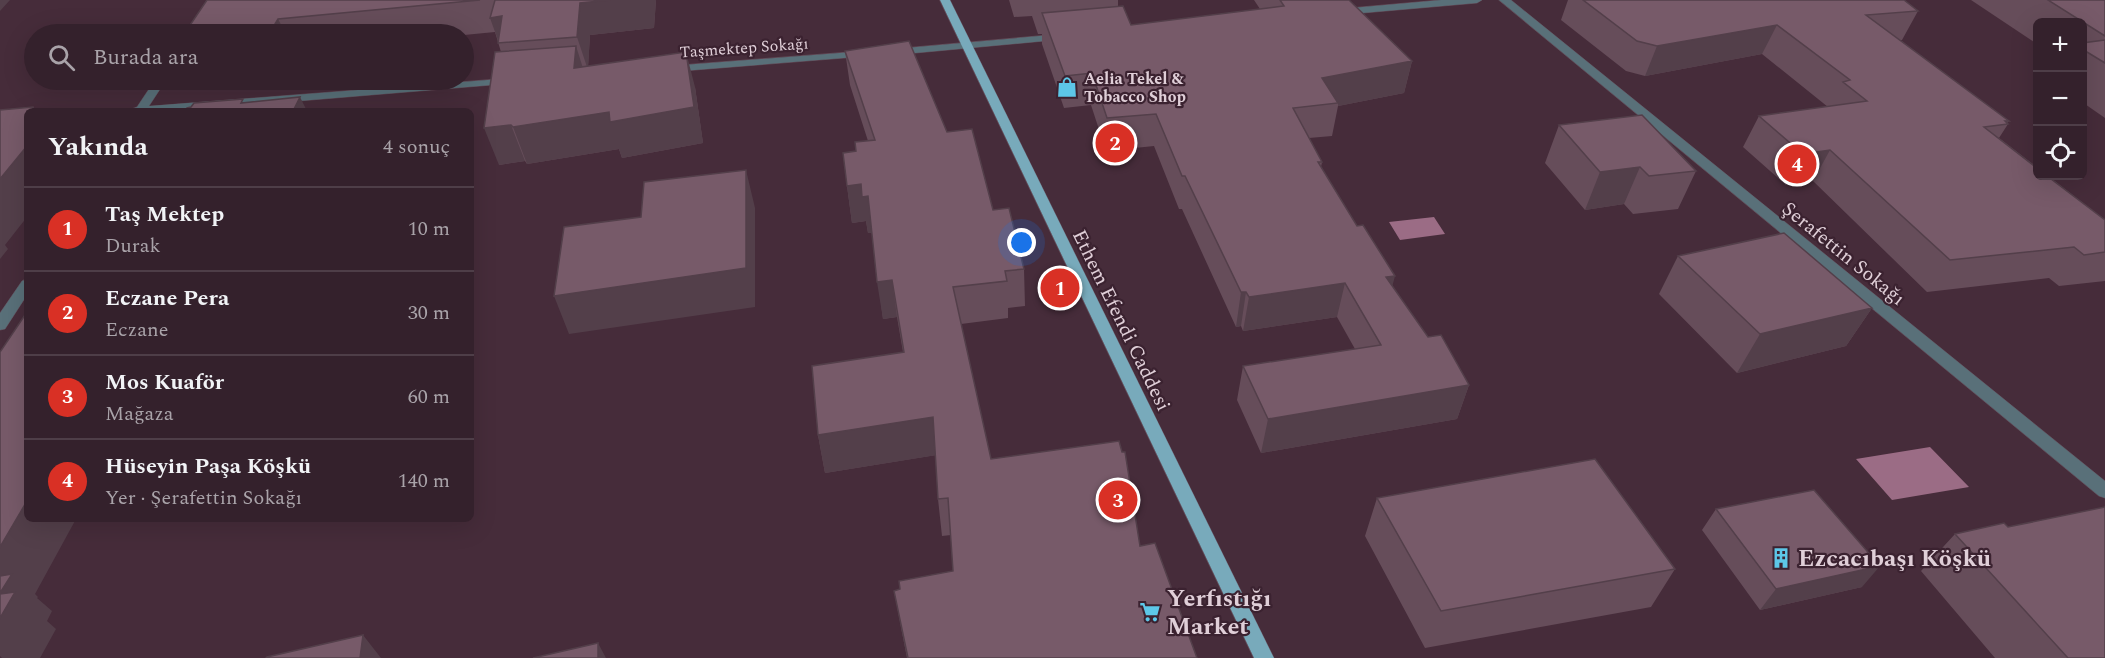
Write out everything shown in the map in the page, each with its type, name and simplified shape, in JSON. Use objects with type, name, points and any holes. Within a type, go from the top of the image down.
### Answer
[{"type":"main road","name":"Ethem Efendi Caddesi","points":[[945,0],[965,46],[1264,658]]},
{"type":"street","points":[[1326,14],[1477,0]]},
{"type":"street","name":"Şerafettin Sokağı","points":[[1503,0],[2105,491]]},
{"type":"street","name":"Taşmektep Sokağı","points":[[654,70],[1070,37]]},
{"type":"street","points":[[474,85],[523,81]]},
{"type":"street","points":[[142,108],[154,90]]},
{"type":"street","points":[[178,108],[408,90]]},
{"type":"street","points":[[0,325],[24,289]]},
{"type":"shaded area","points":[[1434,217],[1445,234],[1400,240],[1389,222]]},
{"type":"shaded area","points":[[1930,447],[1969,487],[1892,500],[1856,459]]},
{"type":"building","points":[[207,0],[480,0],[278,19],[275,24],[191,24]]},
{"type":"building","points":[[495,0],[610,0],[580,3],[577,37],[498,43],[502,16],[490,18]]},
{"type":"building","points":[[1280,0],[1349,0],[1412,61],[1322,78],[1338,103],[1293,108],[1322,162],[1318,162],[1357,226],[1363,225],[1395,276],[1386,277],[1428,337],[1441,335],[1469,385],[1268,419],[1243,366],[1381,345],[1345,283],[1249,297],[1246,292],[1241,292],[1185,176],[1182,176],[1156,114],[1107,118],[1092,73],[1065,76],[1042,13],[1123,6],[1131,25],[1284,6]]},
{"type":"building","points":[[1583,0],[1904,0],[1918,11],[1866,15],[2009,121],[2005,121],[2008,124],[1984,127],[2033,165],[2033,180],[2052,180],[2105,220],[2105,252],[2084,255],[2074,247],[1950,260],[1830,150],[1803,154],[1759,116],[1867,101],[1843,82],[1850,80],[1777,25],[1657,46],[1637,41]]},
{"type":"building","points":[[2048,0],[2105,0],[2105,36],[2087,25],[2087,18],[2076,18]]},
{"type":"building","points":[[2105,40],[2105,63],[2087,52],[2087,42]]},
{"type":"building","points":[[909,41],[947,132],[972,129],[993,210],[1009,208],[1024,269],[1005,271],[1007,281],[953,287],[991,459],[1119,441],[1122,452],[1125,452],[1140,546],[1155,543],[1197,658],[908,658],[894,591],[900,589],[899,581],[953,571],[948,498],[938,499],[933,417],[818,435],[812,366],[904,352],[892,280],[877,282],[868,196],[862,197],[861,184],[847,186],[843,153],[856,151],[855,142],[875,140],[845,51]]},
{"type":"building","points":[[576,46],[574,68],[686,52],[694,107],[610,122],[609,112],[513,127],[511,125],[484,128],[495,52]]},
{"type":"building","points":[[300,97],[294,108],[187,108],[194,103],[243,99],[241,103]]},
{"type":"building","points":[[33,107],[33,108],[24,108],[24,150],[0,179],[0,110]]},
{"type":"building","points":[[1642,115],[1696,171],[1649,176],[1640,167],[1600,172],[1559,125]]},
{"type":"building","points":[[746,170],[746,268],[554,296],[564,227],[641,217],[644,182]]},
{"type":"building","points":[[1784,233],[1872,308],[1760,334],[1678,256]]},
{"type":"building","points":[[24,316],[24,506],[0,547],[0,352]]},
{"type":"building","points":[[1595,459],[1675,569],[1441,611],[1377,498]]},
{"type":"building","points":[[1814,490],[1880,566],[1776,589],[1716,509]]},
{"type":"building","points":[[2105,507],[2105,658],[2068,658],[1955,534],[2004,523],[2008,527]]},
{"type":"building","points":[[12,574],[0,593],[0,576]]},
{"type":"building","points":[[15,592],[0,618],[0,594]]},
{"type":"building","points":[[363,635],[360,658],[266,658],[267,657]]},
{"type":"building","points":[[598,643],[598,658],[533,658]]},
{"type":"place","name":"Aelia Tekel & Tobacco Shop","points":[[1067,87]]},
{"type":"place","name":"Eczane Pera","points":[[1115,143]]},
{"type":"place","name":"Hüseyin Paşa Köşkü","points":[[1797,164]]},
{"type":"place","name":"Taş Mektep","points":[[1060,288]]},
{"type":"place","name":"Mos Kuaför","points":[[1118,500]]},
{"type":"place","name":"Ezcacıbaşı Köşkü","points":[[1781,558]]},
{"type":"place","name":"Yerfıstığı Market","points":[[1150,612]]}]
